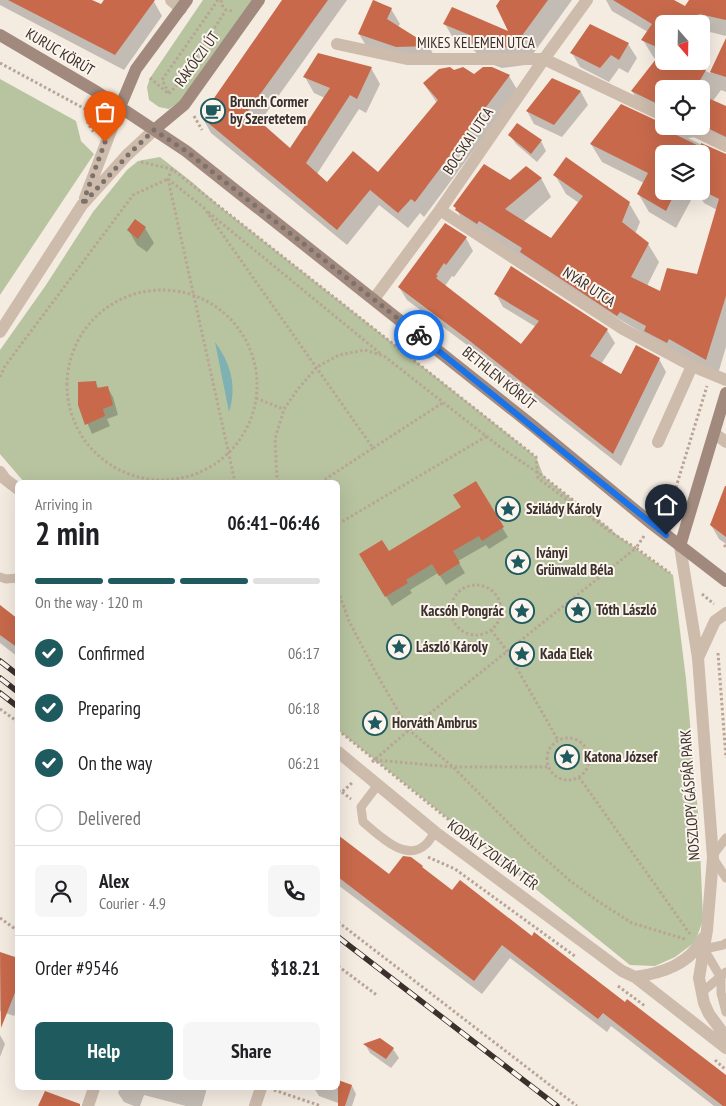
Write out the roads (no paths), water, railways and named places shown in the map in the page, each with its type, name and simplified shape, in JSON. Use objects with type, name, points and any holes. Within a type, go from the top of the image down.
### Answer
[{"type":"street","name":"RÁKÓCZI ÚT","points":[[154,130],[184,105],[259,0]]},
{"type":"street","name":"BOCSKAI UTCA","points":[[374,299],[440,210],[587,0]]},
{"type":"street","points":[[82,205],[105,142],[136,69],[180,3]]},
{"type":"street","name":"KURUC KÖRÚT","points":[[0,35],[120,107],[154,130]]},
{"type":"street","name":"MIKES KELEMEN UTCA","points":[[337,44],[407,59],[544,59],[655,112]]},
{"type":"street","points":[[0,332],[82,205],[154,130]]},
{"type":"street","name":"BETHLEN KÖRÚT","points":[[154,130],[186,151],[374,299],[652,524],[726,581]]},
{"type":"street","points":[[703,135],[726,146]]},
{"type":"street","name":"NYÁR UTCA","points":[[440,210],[623,329],[692,366],[726,380]]},
{"type":"street","points":[[658,442],[692,366]]},
{"type":"street","points":[[680,546],[726,393]]},
{"type":"street","points":[[715,434],[726,442]]},
{"type":"street","points":[[0,472],[5,479],[15,487]]},
{"type":"street","name":"NOSZLOPY GÁSPÁR PARK","points":[[680,546],[698,658],[700,706],[713,856],[707,930],[700,945]]},
{"type":"street","name":"NOSZLOPY GÁSPÁR PARK","points":[[698,658],[715,621],[726,613]]},
{"type":"street","name":"KODÁLY ZOLTÁN TÉR","points":[[340,754],[435,832],[622,970],[635,977],[726,1048]]},
{"type":"street","points":[[635,977],[663,970],[683,962],[697,950],[707,930]]},
{"type":"street","points":[[700,945],[700,993],[709,1014],[721,1025],[726,1037]]},
{"type":"street","name":"KODÁLY ZOLTÁN TÉR","points":[[688,1017],[721,1025]]},
{"type":"street","points":[[88,1106],[93,1090]]},
{"type":"street","points":[[256,1106],[260,1090]]},
{"type":"lane","points":[[0,577],[15,578]]},
{"type":"lane","points":[[377,786],[361,807],[363,822],[398,849],[415,851],[425,846],[435,832]]},
{"type":"lane","points":[[726,838],[713,856],[726,878]]},
{"type":"lane","points":[[700,945],[723,945],[726,943]]},
{"type":"lane","points":[[700,945],[724,975],[721,993],[726,1012]]},
{"type":"lane","points":[[700,993],[724,975]]},
{"type":"water","points":[[215,342],[229,367],[231,376],[232,393],[229,412]]},
{"type":"railway","points":[[0,661],[15,673]]},
{"type":"railway","points":[[0,678],[15,690]]},
{"type":"railway","points":[[0,693],[15,705]]},
{"type":"railway","points":[[340,939],[557,1106]]},
{"type":"place","name":"Brunch Cormer by Szeretetem","points":[[213,111]]},
{"type":"place","name":"Szilády Károly","points":[[508,509]]},
{"type":"place","name":"Iványi Grünwald Béla","points":[[518,562]]},
{"type":"place","name":"Tóth László","points":[[578,610]]},
{"type":"place","name":"Kacsóh Pongrác","points":[[522,611]]},
{"type":"place","name":"László Károly","points":[[399,647]]},
{"type":"place","name":"Kada Elek","points":[[522,654]]},
{"type":"place","name":"Horváth Ambrus","points":[[375,723]]},
{"type":"place","name":"Katona József","points":[[567,757]]}]
